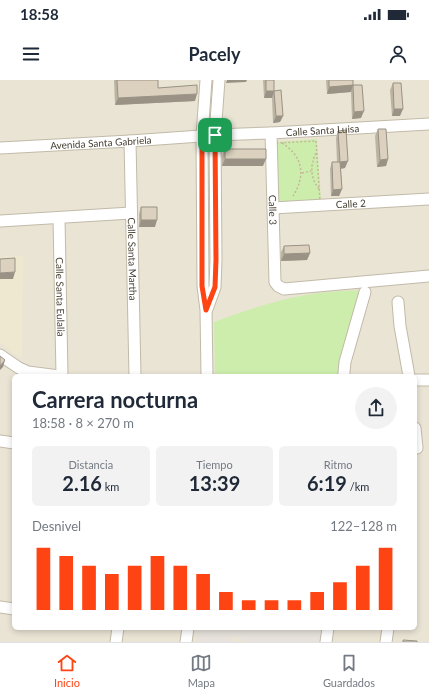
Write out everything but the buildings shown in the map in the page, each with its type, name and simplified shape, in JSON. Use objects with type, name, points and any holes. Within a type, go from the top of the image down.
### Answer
[{"type":"street","points":[[206,80],[202,136],[202,286],[206,310],[207,374]]},
{"type":"street","points":[[206,310],[215,287],[215,135],[219,80]]},
{"type":"street","name":"Calle Santa Luisa","points":[[202,136],[429,124]]},
{"type":"street","name":"Calle 3","points":[[271,133],[275,282],[278,286],[284,289],[429,276]]},
{"type":"street","name":"Avenida Santa Gabriela","points":[[0,148],[202,136]]},
{"type":"street","name":"Calle Santa Martha","points":[[130,141],[135,374]]},
{"type":"street","name":"Calle 2","points":[[273,208],[429,199]]},
{"type":"street","points":[[0,221],[131,213]]},
{"type":"street","name":"Calle Santa Eulalia","points":[[58,218],[62,374]]},
{"type":"street","points":[[344,374],[345,362],[365,292]]},
{"type":"street","points":[[398,302],[400,326],[409,374]]},
{"type":"street","points":[[0,355],[19,368],[28,372],[43,374]]},
{"type":"street","points":[[417,380],[429,380]]},
{"type":"street","points":[[0,441],[12,443]]},
{"type":"street","points":[[0,607],[12,609]]},
{"type":"street","points":[[116,642],[118,630]]},
{"type":"street","points":[[186,642],[188,630]]},
{"type":"street","points":[[326,642],[328,630]]},
{"type":"street","points":[[386,642],[388,630]]},
{"type":"path","points":[[316,141],[320,200],[287,204],[277,203],[276,143],[281,143],[316,141]]},
{"type":"path","points":[[281,143],[290,149],[296,156],[302,173],[298,189],[287,204]]},
{"type":"path","points":[[317,152],[313,160],[311,171],[315,184],[319,189]]},
{"type":"path","points":[[302,173],[311,171]]},
{"type":"shaded area","points":[[0,80],[429,80],[429,642],[0,642]]},
{"type":"shaded area","points":[[23,256],[22,357],[13,353],[0,342],[0,257]]},
{"type":"shaded area","points":[[198,630],[324,630],[322,638],[317,642],[246,642],[233,635],[231,642],[196,642]]},
{"type":"green space","points":[[317,139],[321,201],[278,205],[275,142]]},
{"type":"green space","points":[[361,290],[338,374],[215,374],[214,322],[289,298],[323,293]]},
{"type":"route","points":[[215,135],[215,287],[206,310],[202,286],[202,136],[215,135]]}]
